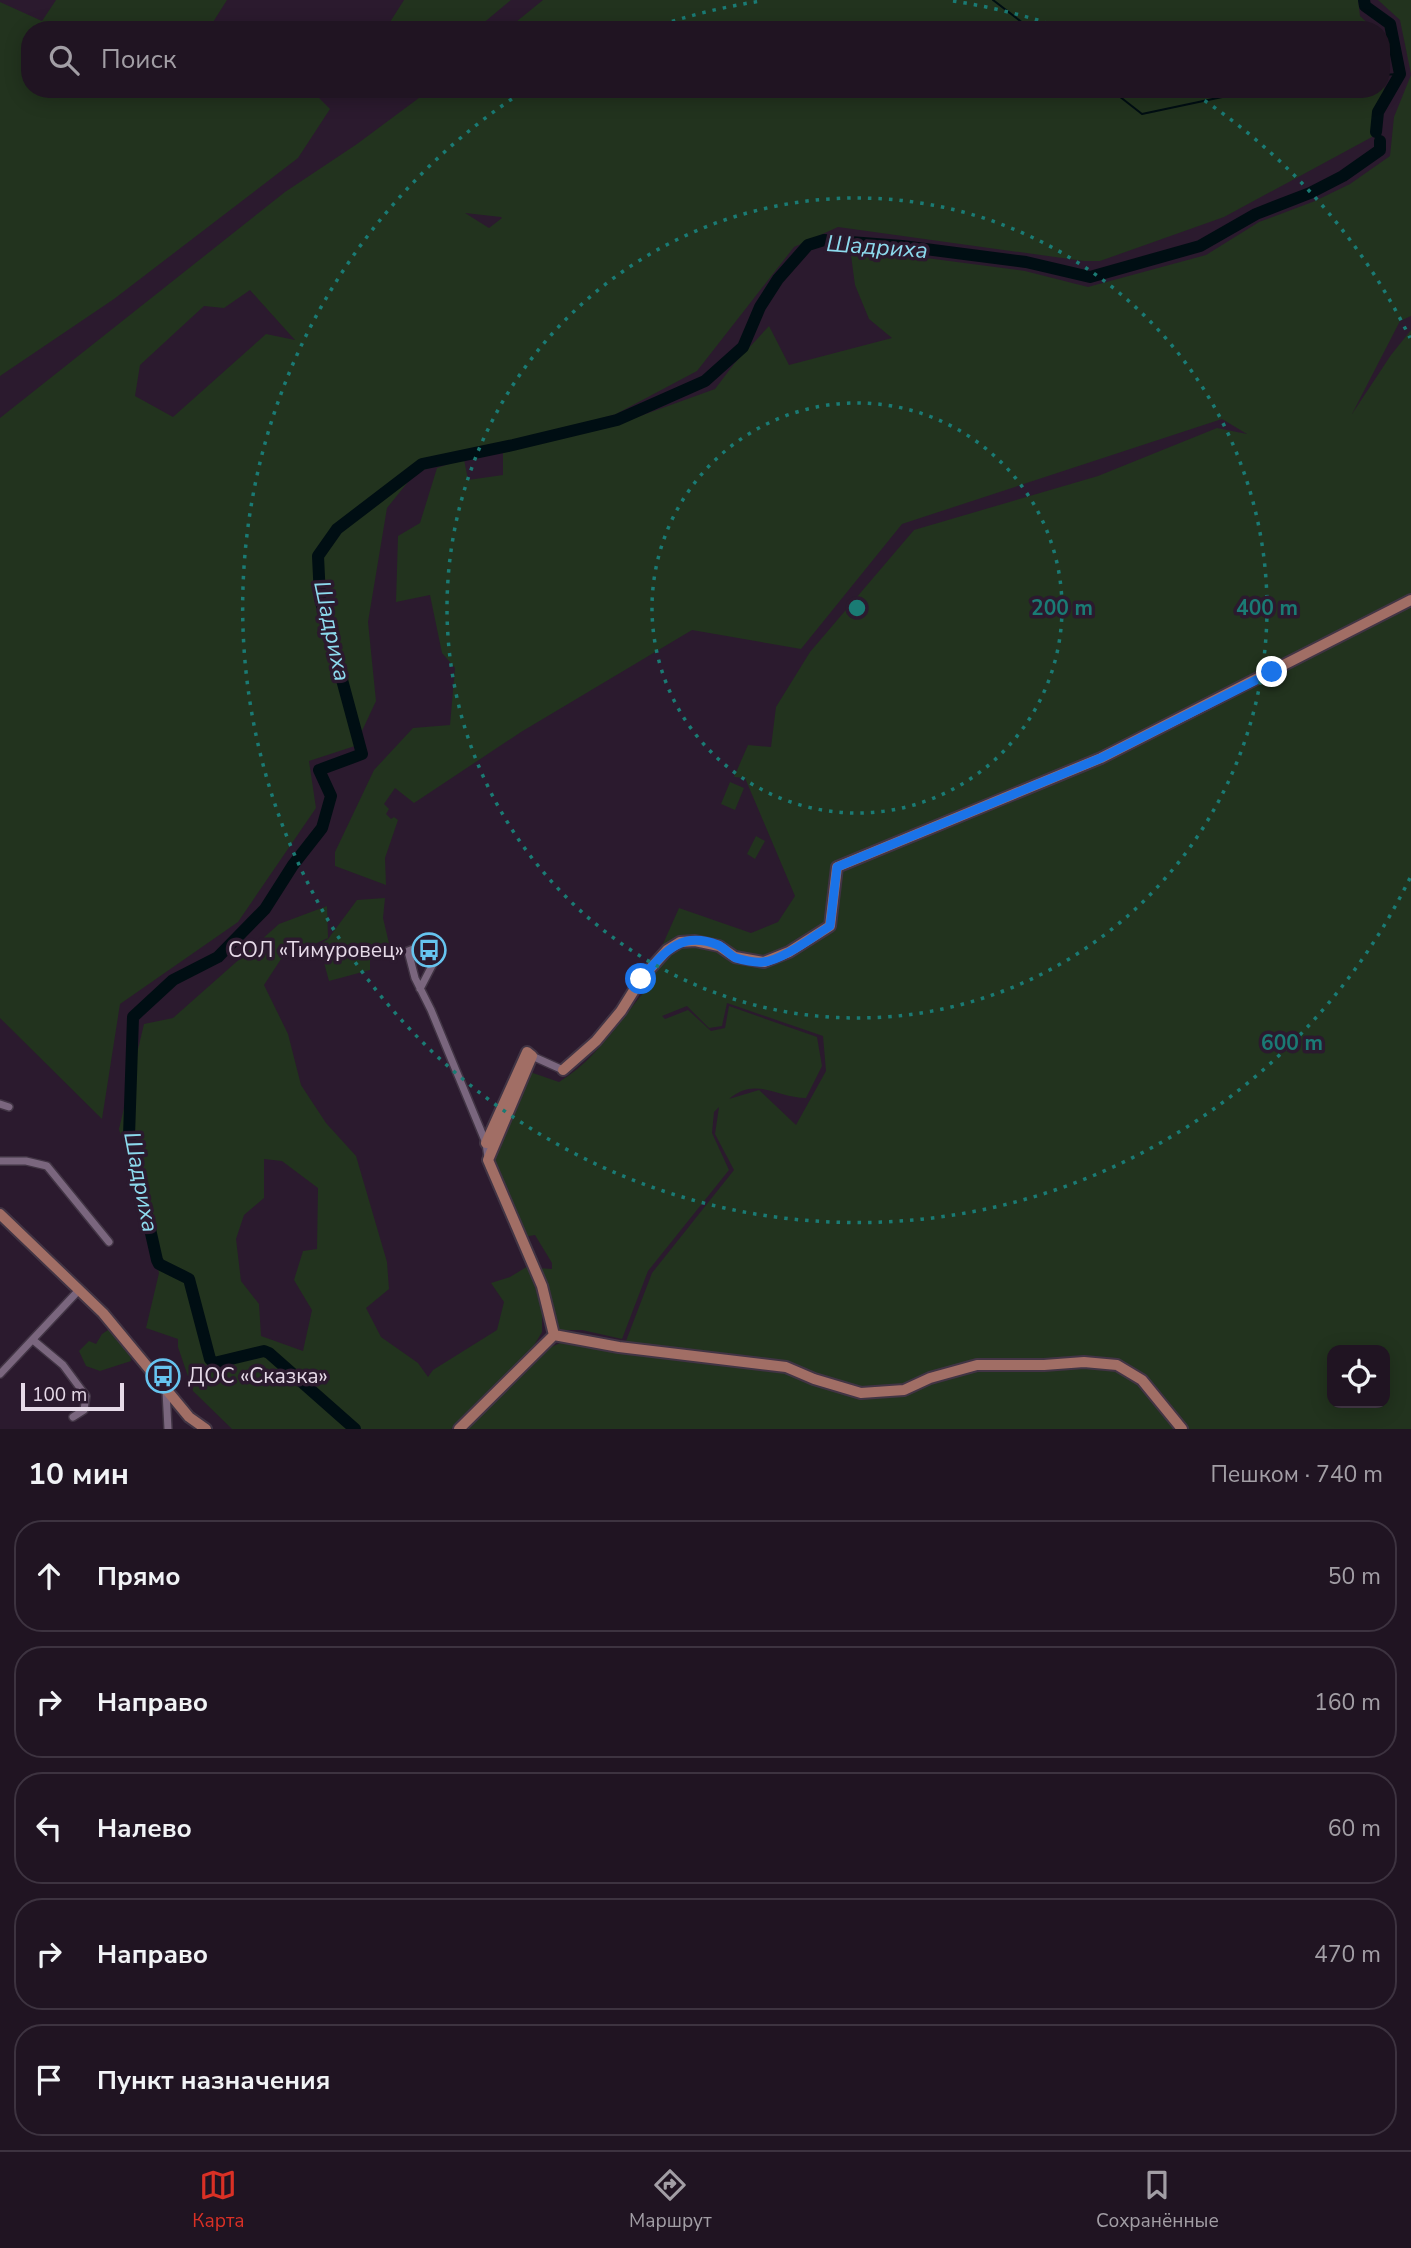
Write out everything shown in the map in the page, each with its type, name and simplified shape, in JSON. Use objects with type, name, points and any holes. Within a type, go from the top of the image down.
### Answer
[{"type":"street","points":[[486,1143],[527,1052],[563,1070],[596,1041],[621,1012],[641,979],[667,950],[680,942],[695,940],[719,946],[735,957],[764,962],[789,952],[830,926],[837,867],[1101,758],[1411,600]]},
{"type":"street","points":[[421,989],[436,958],[416,948],[408,951],[415,978],[486,1143],[488,1160],[542,1286],[554,1335]]},
{"type":"street","points":[[488,1160],[532,1056]]},
{"type":"street","points":[[0,1104],[9,1107]]},
{"type":"street","points":[[0,1161],[26,1161],[47,1166],[108,1242]]},
{"type":"street","points":[[2,1219],[103,1314],[189,1417],[206,1429]]},
{"type":"street","points":[[0,1374],[79,1290]]},
{"type":"street","points":[[458,1429],[554,1335]]},
{"type":"street","points":[[554,1335],[619,1347],[786,1367],[814,1379],[861,1393],[904,1390],[930,1378],[977,1365],[1084,1362],[1117,1365],[1142,1380],[1182,1429]]},
{"type":"street","points":[[33,1340],[63,1365],[86,1396],[84,1410],[73,1417]]},
{"type":"street","points":[[166,1390],[168,1429]]},
{"type":"green space","points":[[56,0],[227,0],[214,21],[42,21]]},
{"type":"green space","points":[[404,0],[511,0],[486,21],[391,21]]},
{"type":"green space","points":[[543,0],[1358,0],[1360,16],[1365,21],[517,21]]},
{"type":"green space","points":[[1378,0],[1411,0],[1411,74],[1400,20]]},
{"type":"green space","points":[[0,2],[42,21],[21,21],[21,98],[319,98],[330,109],[298,158],[114,299],[0,376]]},
{"type":"green space","points":[[1411,75],[1411,316],[1400,321],[1352,414],[1411,330],[1411,1429],[468,1429],[551,1347],[560,1343],[618,1350],[621,1354],[652,1273],[734,1170],[715,1134],[719,1107],[714,1112],[712,1133],[729,1170],[648,1271],[622,1339],[582,1330],[557,1330],[538,1268],[552,1269],[552,1263],[535,1235],[524,1237],[493,1160],[530,1072],[559,1082],[594,1053],[643,993],[679,908],[751,933],[778,922],[795,896],[745,778],[734,777],[748,745],[771,747],[776,707],[810,652],[914,530],[1098,476],[1217,428],[1247,434],[1222,419],[902,524],[801,649],[692,630],[521,732],[414,803],[395,788],[384,804],[389,809],[386,814],[391,819],[394,817],[398,820],[385,858],[386,885],[335,866],[335,852],[374,770],[413,728],[450,725],[455,668],[442,653],[430,595],[396,602],[398,536],[420,523],[437,468],[464,459],[468,480],[503,475],[503,450],[607,428],[715,389],[769,326],[789,365],[892,338],[869,319],[855,285],[850,248],[1025,271],[1088,287],[1206,255],[1259,222],[1315,201],[1350,184],[1390,156],[1394,117]],"holes":[[[727,1003],[823,1036],[826,1071],[796,1125],[759,1090],[729,1099],[748,1089],[767,1090],[806,1098],[822,1066],[817,1037],[729,1006],[725,1028],[711,1031],[688,1010],[665,1019],[662,1016],[687,1006],[709,1028],[722,1026]]]},
{"type":"green space","points":[[419,98],[1382,98],[1372,137],[1224,217],[1100,261],[838,227],[794,247],[697,371],[616,414],[416,472],[387,508],[368,622],[376,701],[355,746],[309,761],[316,808],[238,922],[120,1004],[102,1119],[0,1018],[0,418],[285,192]],"holes":[[[465,213],[501,217],[489,228]],[[250,290],[295,340],[266,334],[173,417],[135,396],[140,365],[204,306],[224,308]]]},
{"type":"green space","points":[[730,782],[744,788],[735,810],[721,804]]},
{"type":"green space","points":[[756,836],[765,841],[755,859],[747,854]]},
{"type":"green space","points":[[385,898],[383,918],[391,952],[370,960],[370,970],[329,981],[323,959],[312,949],[328,939],[357,900]]},
{"type":"green space","points":[[327,906],[328,938],[281,959],[264,985],[288,1034],[301,1085],[326,1123],[356,1156],[387,1262],[389,1289],[366,1308],[381,1337],[418,1363],[428,1377],[433,1370],[497,1330],[504,1302],[491,1283],[510,1277],[528,1266],[542,1302],[542,1332],[532,1349],[451,1429],[232,1429],[193,1391],[178,1347],[178,1339],[146,1328],[159,1273],[119,1129],[144,1024],[173,1018],[279,924]],"holes":[[[264,1159],[282,1161],[318,1188],[317,1249],[303,1251],[294,1280],[312,1310],[303,1351],[261,1336],[259,1304],[241,1281],[236,1239],[244,1215],[264,1198]]]},
{"type":"green space","points":[[111,1328],[130,1351],[131,1361],[100,1371],[86,1366],[79,1351],[89,1341],[96,1344],[102,1334]]},
{"type":"waterway","points":[[993,0],[1020,21]]},
{"type":"waterway","name":"Шадриха","points":[[1364,0],[1365,6],[1386,21]]},
{"type":"waterway","name":"Шадриха","points":[[1390,24],[1400,74],[1390,91]]},
{"type":"waterway","points":[[1390,75],[1400,74]]},
{"type":"waterway","points":[[1122,98],[1142,114],[1218,98]]},
{"type":"waterway","name":"Шадриха","points":[[1376,132],[1378,112],[1386,98]]},
{"type":"waterway","name":"Шадриха","points":[[355,1429],[269,1353],[264,1351],[214,1363],[210,1359],[189,1279],[159,1264],[157,1260],[129,1136],[133,1017],[173,980],[218,957],[265,909],[293,865],[322,828],[331,796],[319,770],[362,754],[320,598],[318,556],[337,529],[422,464],[617,420],[705,381],[743,347],[760,307],[778,279],[808,245],[824,240],[902,246],[1026,262],[1090,277],[1200,246],[1256,214],[1310,193],[1343,176],[1380,150],[1380,141]]},
{"type":"place","name":"СОЛ «Тимуровец»","points":[[429,950]]},
{"type":"place","name":"ДОС «Сказка»","points":[[163,1376]]},
{"type":"route","points":[[641,979],[667,950],[680,942],[695,940],[719,946],[735,957],[764,962],[789,952],[830,926],[837,867],[1101,758],[1272,672]]}]
